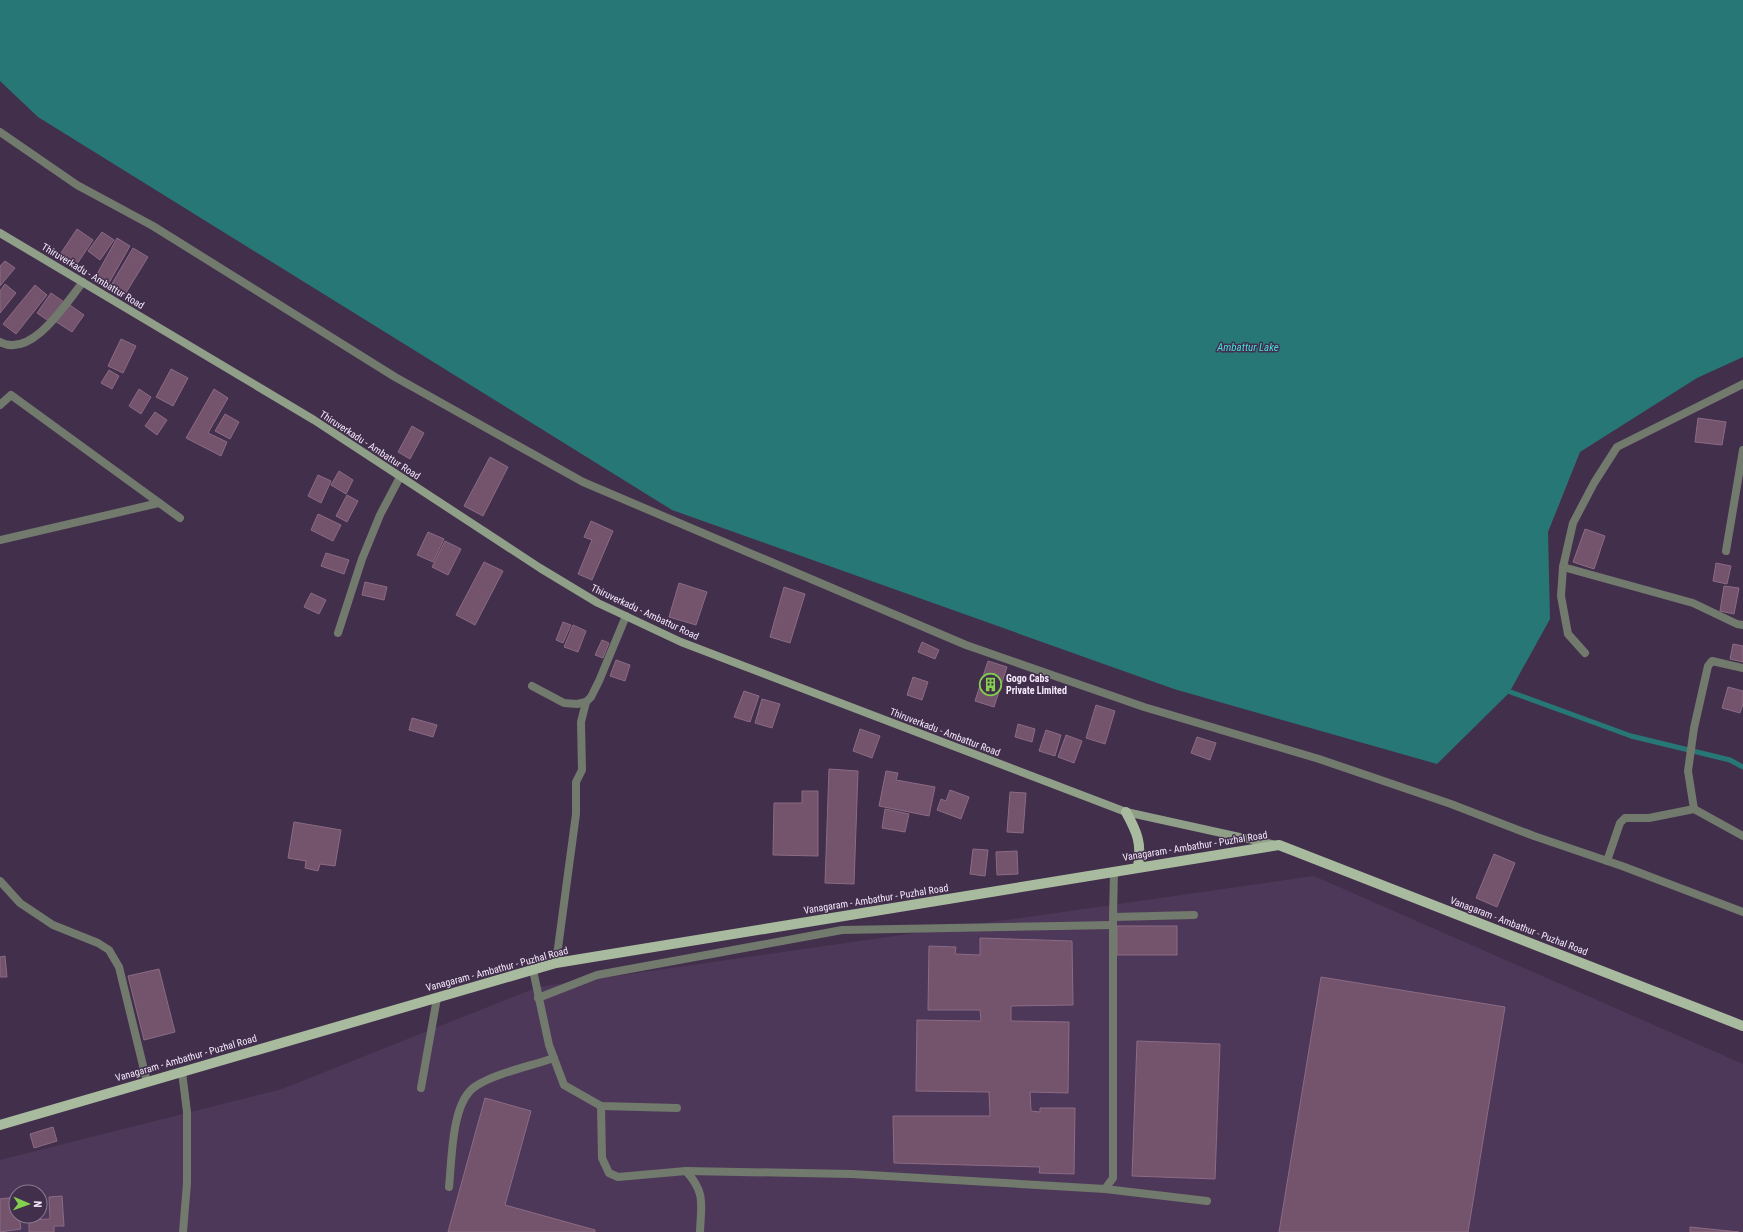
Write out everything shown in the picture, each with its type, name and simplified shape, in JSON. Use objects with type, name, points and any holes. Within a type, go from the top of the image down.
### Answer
[{"type":"main road","name":"Thiruverkadu - Ambattur Road","points":[[0,233],[314,420],[546,572],[598,603],[681,642],[1126,812],[1279,845]]},
{"type":"main road","points":[[1126,812],[1140,842],[1141,854],[1138,867]]},
{"type":"main road","name":"Vanagaram - Ambathur - Puzhal Road","points":[[0,1124],[556,963],[1279,845],[1743,1026]]},
{"type":"street","points":[[0,132],[77,185],[153,226],[395,377],[583,482],[966,645],[1144,707],[1319,759],[1451,804],[1534,836],[1607,861],[1743,912]]},
{"type":"street","points":[[0,342],[16,345],[32,340],[44,330],[84,282]]},
{"type":"street","points":[[1585,653],[1568,634],[1561,596],[1563,567],[1573,523],[1594,483],[1617,447],[1743,384]]},
{"type":"street","points":[[0,405],[11,395],[180,518]]},
{"type":"street","points":[[1726,551],[1743,450]]},
{"type":"street","points":[[338,633],[362,559],[380,516],[400,477]]},
{"type":"street","points":[[0,540],[159,503]]},
{"type":"street","points":[[1563,567],[1693,603],[1743,626]]},
{"type":"street","points":[[556,963],[576,814],[576,782],[582,770],[581,722],[586,702],[591,697],[599,681],[626,616]]},
{"type":"street","points":[[1694,809],[1688,771],[1694,728],[1708,666],[1712,661],[1743,668]]},
{"type":"street","points":[[532,686],[564,703],[577,704],[586,702]]},
{"type":"street","points":[[1607,861],[1620,823],[1625,818],[1648,818],[1694,809],[1743,836]]},
{"type":"street","points":[[1106,1189],[1113,1178],[1114,871]]},
{"type":"street","points":[[0,881],[20,903],[53,925],[98,943],[109,950],[119,967],[147,1082]]},
{"type":"street","points":[[538,998],[597,975],[842,930],[1113,921],[1194,915]]},
{"type":"street","points":[[532,970],[548,1045],[564,1085],[601,1106],[677,1108]]},
{"type":"street","points":[[421,1088],[437,998]]},
{"type":"street","points":[[449,1187],[457,1116],[464,1098],[475,1086],[492,1078],[554,1058]]},
{"type":"street","points":[[182,1072],[187,1112],[188,1183],[183,1232]]},
{"type":"street","points":[[601,1106],[602,1158],[609,1173],[618,1177],[686,1171],[852,1174],[1106,1189],[1207,1201]]},
{"type":"street","points":[[686,1171],[696,1182],[701,1193],[702,1201],[700,1232]]},
{"type":"shaded area","points":[[1314,876],[1743,1064],[1743,1232],[0,1232],[0,1160],[282,1089],[538,987]]},
{"type":"water","name":"Ambattur Lake","points":[[0,0],[1743,0],[1743,357],[1697,378],[1580,452],[1548,532],[1550,619],[1509,693],[1437,764],[1174,689],[672,510],[38,117],[0,81]]},
{"type":"building","points":[[77,229],[93,240],[77,264],[61,253]]},
{"type":"building","points":[[102,232],[114,240],[100,260],[88,251]]},
{"type":"building","points":[[117,238],[130,246],[109,283],[96,276]]},
{"type":"building","points":[[133,248],[148,257],[124,296],[110,287]]},
{"type":"building","points":[[5,261],[15,268],[0,286],[0,266]]},
{"type":"building","points":[[5,284],[16,293],[0,313],[0,291]]},
{"type":"building","points":[[35,285],[47,295],[16,334],[3,324]]},
{"type":"building","points":[[51,293],[64,302],[50,322],[37,313]]},
{"type":"building","points":[[67,303],[84,315],[72,332],[55,321]]},
{"type":"building","points":[[121,339],[136,346],[123,373],[108,366]]},
{"type":"building","points":[[171,369],[188,378],[173,406],[156,397]]},
{"type":"building","points":[[109,370],[119,376],[112,389],[101,383]]},
{"type":"building","points":[[139,389],[151,397],[141,414],[129,406]]},
{"type":"building","points":[[214,389],[228,398],[208,433],[227,442],[221,456],[186,438]]},
{"type":"building","points":[[155,412],[167,420],[157,435],[145,426]]},
{"type":"building","points":[[225,414],[239,422],[230,439],[215,431]]},
{"type":"building","points":[[1698,418],[1726,422],[1722,445],[1695,442]]},
{"type":"building","points":[[412,426],[424,433],[410,459],[398,452]]},
{"type":"building","points":[[490,457],[508,467],[483,516],[464,506]]},
{"type":"building","points":[[339,471],[353,480],[346,494],[331,485]]},
{"type":"building","points":[[318,475],[331,481],[321,503],[308,496]]},
{"type":"building","points":[[347,495],[358,501],[347,522],[336,516]]},
{"type":"building","points":[[318,514],[341,525],[333,541],[311,530]]},
{"type":"building","points":[[591,521],[613,531],[592,580],[578,574],[592,540],[584,537]]},
{"type":"building","points":[[1585,529],[1605,536],[1594,569],[1573,562]]},
{"type":"building","points":[[428,532],[444,539],[433,562],[417,555]]},
{"type":"building","points":[[445,541],[461,549],[448,575],[432,567]]},
{"type":"building","points":[[326,553],[349,560],[344,574],[321,566]]},
{"type":"building","points":[[484,562],[503,571],[475,625],[456,615]]},
{"type":"building","points":[[1716,563],[1731,566],[1727,584],[1713,581]]},
{"type":"building","points":[[365,582],[387,587],[384,600],[362,595]]},
{"type":"building","points":[[679,583],[707,592],[696,625],[669,617]]},
{"type":"building","points":[[1724,586],[1739,588],[1734,614],[1720,611]]},
{"type":"building","points":[[784,587],[805,594],[790,643],[770,637]]},
{"type":"building","points":[[311,593],[326,600],[319,614],[304,607]]},
{"type":"building","points":[[563,622],[571,625],[563,643],[556,640]]},
{"type":"building","points":[[573,625],[586,631],[578,652],[564,647]]},
{"type":"building","points":[[602,640],[609,643],[603,658],[595,655]]},
{"type":"building","points":[[922,642],[939,650],[935,659],[918,652]]},
{"type":"building","points":[[1733,644],[1743,646],[1743,662],[1730,659]]},
{"type":"building","points":[[616,660],[630,665],[625,681],[610,676]]},
{"type":"building","name":"Gogo Cabs Private Limited","points":[[988,661],[1007,667],[994,707],[975,701]]},
{"type":"building","points":[[913,677],[928,682],[922,700],[907,695]]},
{"type":"building","points":[[1728,687],[1743,691],[1743,704],[1740,713],[1722,708]]},
{"type":"building","points":[[744,691],[759,696],[750,722],[734,717]]},
{"type":"building","points":[[762,699],[780,704],[772,728],[755,723]]},
{"type":"building","points":[[1096,705],[1115,711],[1105,744],[1086,738]]},
{"type":"building","points":[[412,718],[437,725],[433,737],[409,730]]},
{"type":"building","points":[[1018,724],[1035,729],[1032,742],[1015,737]]},
{"type":"building","points":[[860,729],[880,736],[872,758],[853,751]]},
{"type":"building","points":[[1046,730],[1061,735],[1055,756],[1039,751]]},
{"type":"building","points":[[1066,735],[1082,741],[1074,763],[1058,757]]},
{"type":"building","points":[[1197,737],[1216,743],[1210,760],[1191,753]]},
{"type":"building","points":[[829,769],[858,771],[854,884],[825,883]]},
{"type":"building","points":[[886,771],[898,773],[896,780],[935,787],[929,816],[879,806]]},
{"type":"building","points":[[950,790],[969,797],[961,819],[937,810],[941,799],[946,801]]},
{"type":"building","points":[[802,791],[818,791],[818,856],[773,855],[774,803],[802,803]]},
{"type":"building","points":[[1010,792],[1026,793],[1023,833],[1007,832]]},
{"type":"building","points":[[885,809],[909,814],[905,832],[882,828]]},
{"type":"building","points":[[294,822],[341,830],[335,866],[320,864],[318,871],[305,868],[306,861],[288,858]]},
{"type":"building","points":[[973,849],[988,850],[985,876],[970,874]]},
{"type":"building","points":[[1017,851],[1018,874],[997,875],[996,852]]},
{"type":"building","points":[[1494,854],[1515,863],[1497,907],[1476,898]]},
{"type":"building","points":[[1117,926],[1177,926],[1177,955],[1117,955]]},
{"type":"building","points":[[980,938],[1072,941],[1073,1005],[1011,1006],[1011,1021],[1069,1022],[1068,1093],[1030,1092],[1031,1111],[1040,1112],[1040,1108],[1075,1108],[1074,1174],[1039,1173],[1040,1167],[894,1163],[893,1116],[990,1116],[989,1092],[916,1091],[917,1020],[981,1021],[980,1010],[928,1010],[929,946],[956,947],[955,954],[980,955]]},
{"type":"building","points":[[5,956],[7,977],[0,977],[0,957]]},
{"type":"building","points":[[159,969],[175,1032],[144,1040],[128,976]]},
{"type":"building","points":[[1321,977],[1505,1007],[1468,1232],[1279,1232]]},
{"type":"building","points":[[1137,1041],[1220,1044],[1215,1179],[1132,1176]]},
{"type":"building","points":[[485,1098],[531,1111],[505,1205],[595,1230],[595,1232],[448,1232]]},
{"type":"building","points":[[53,1127],[57,1141],[34,1148],[30,1134]]},
{"type":"building","points":[[62,1196],[64,1226],[54,1226],[54,1232],[29,1232],[29,1224],[48,1224],[48,1219],[50,1219],[49,1197]]},
{"type":"building","points":[[8,1198],[8,1224],[20,1224],[21,1229],[0,1232],[0,1199]]},
{"type":"building","points":[[1690,1227],[1739,1232],[1690,1232]]},
{"type":"waterway","points":[[1505,690],[1631,736],[1730,760],[1743,767]]},
{"type":"place","name":"Gogo Cabs Private Limited","points":[[991,684]]}]
